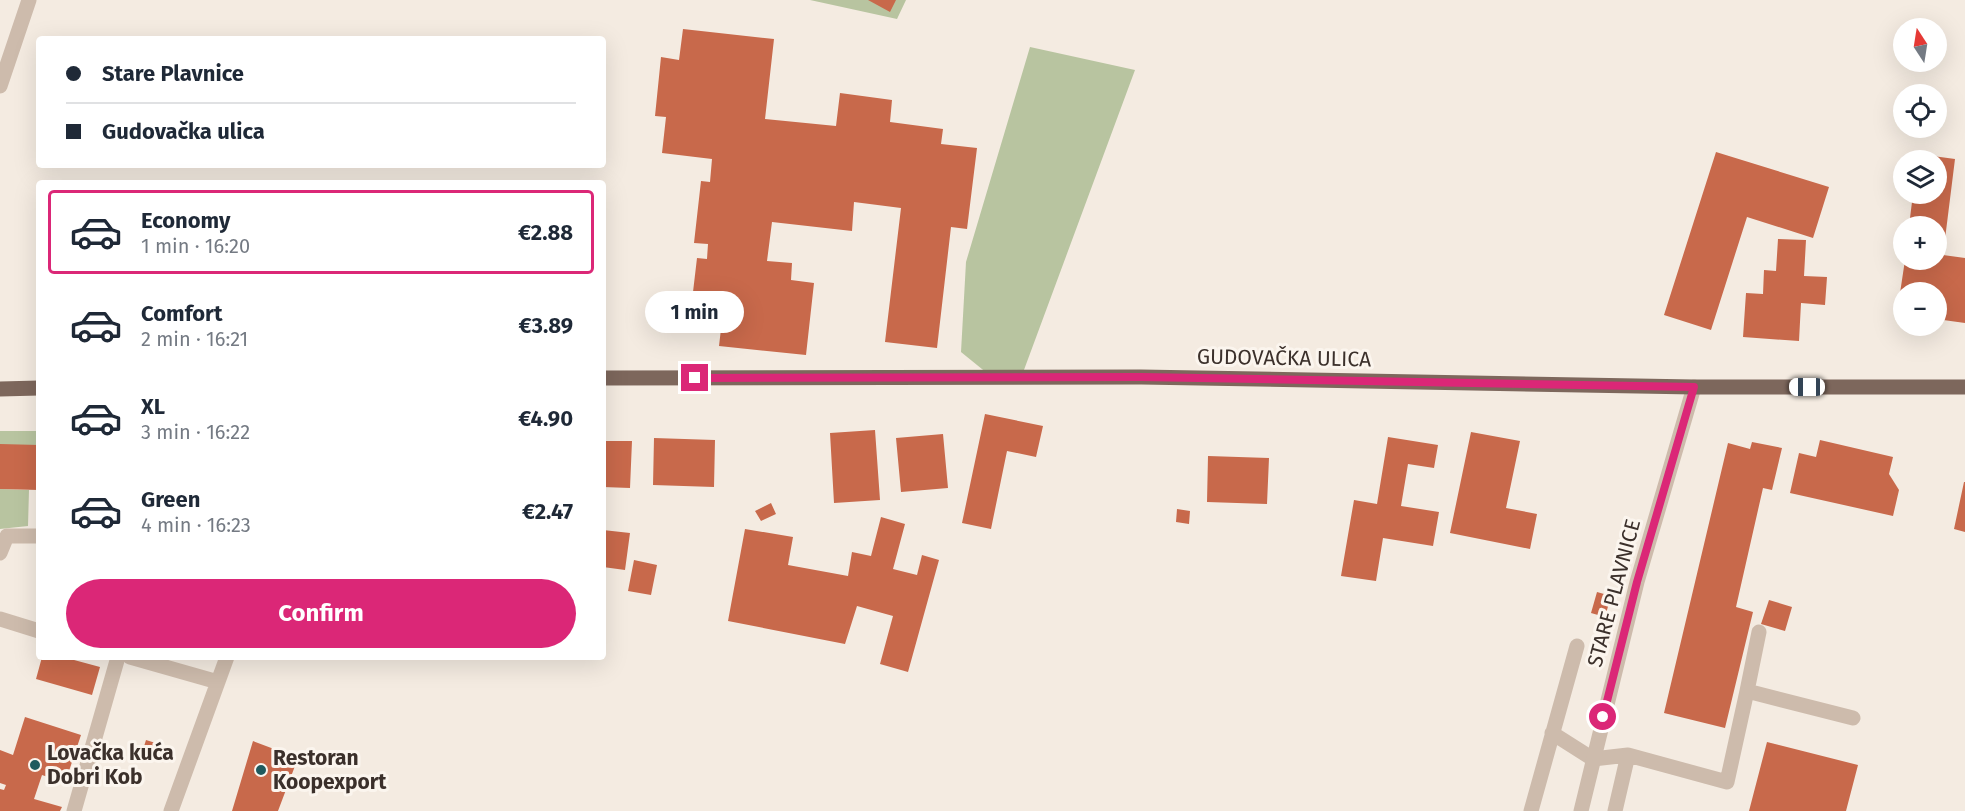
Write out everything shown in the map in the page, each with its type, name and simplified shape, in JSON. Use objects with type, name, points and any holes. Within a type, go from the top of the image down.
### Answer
[{"type":"main road","name":"GUDOVAČKA ULICA","points":[[606,378],[1141,377],[1694,387],[1965,387]]},
{"type":"main road","points":[[0,389],[36,388]]},
{"type":"street","points":[[0,86],[29,0]]},
{"type":"street","name":"STARE PLAVNICE","points":[[1581,811],[1637,582],[1694,387]]},
{"type":"street","points":[[0,553],[4,536],[36,536]]},
{"type":"street","points":[[0,620],[36,630]]},
{"type":"street","points":[[1552,733],[1593,759],[1628,755],[1727,782],[1759,632]]},
{"type":"street","points":[[1531,811],[1577,646]]},
{"type":"street","points":[[74,811],[117,660]]},
{"type":"street","points":[[141,660],[218,682]]},
{"type":"street","points":[[171,811],[226,660]]},
{"type":"street","points":[[1747,692],[1853,718]]},
{"type":"street","points":[[1615,811],[1628,755]]},
{"type":"green space","points":[[810,0],[906,0],[897,19]]},
{"type":"green space","points":[[1030,47],[1135,70],[1021,378],[993,378],[961,352],[966,262]]},
{"type":"green space","points":[[0,431],[36,431],[36,445],[0,445]]},
{"type":"green space","points":[[0,489],[29,490],[28,526],[0,529]]},
{"type":"building","points":[[868,0],[896,0],[890,12]]},
{"type":"building","points":[[683,29],[774,39],[765,119],[836,126],[840,93],[892,100],[890,122],[943,129],[941,144],[977,148],[967,229],[951,227],[937,348],[885,342],[901,208],[854,202],[852,231],[772,222],[767,261],[792,263],[791,280],[814,283],[806,355],[719,346],[723,312],[691,309],[697,258],[707,259],[708,244],[694,243],[701,181],[710,182],[712,159],[662,153],[666,117],[655,116],[661,57],[679,60]]},
{"type":"building","points":[[1716,152],[1829,187],[1813,238],[1747,217],[1711,330],[1664,315]]},
{"type":"building","points":[[1947,158],[1955,159],[1947,223],[1947,216],[1910,216],[1912,204],[1947,204]]},
{"type":"building","points":[[1778,239],[1806,240],[1804,276],[1827,277],[1825,305],[1801,303],[1799,341],[1743,337],[1746,293],[1763,294],[1764,270],[1776,271]]},
{"type":"building","points":[[1947,256],[1965,258],[1965,323],[1947,321],[1947,282],[1902,282],[1903,270],[1947,270]]},
{"type":"building","points":[[985,414],[1043,426],[1036,457],[1007,451],[991,529],[962,523]]},
{"type":"building","points":[[875,430],[880,500],[834,503],[830,433]]},
{"type":"building","points":[[1471,432],[1520,441],[1506,508],[1537,514],[1530,549],[1450,533]]},
{"type":"building","points":[[943,434],[948,488],[901,492],[896,438]]},
{"type":"building","points":[[1388,437],[1438,445],[1434,468],[1408,464],[1401,506],[1439,512],[1433,546],[1383,538],[1376,581],[1341,576],[1354,500],[1377,504]]},
{"type":"building","points":[[654,438],[715,440],[714,487],[653,485]]},
{"type":"building","points":[[1820,440],[1893,457],[1889,474],[1899,490],[1893,516],[1790,493],[1799,453],[1816,457]]},
{"type":"building","points":[[606,441],[632,441],[630,488],[606,487]]},
{"type":"building","points":[[1752,442],[1782,448],[1772,490],[1763,488],[1736,607],[1753,612],[1725,728],[1664,713],[1728,443],[1750,449]]},
{"type":"building","points":[[0,444],[36,445],[36,490],[0,489]]},
{"type":"building","points":[[1208,456],[1269,458],[1267,504],[1207,502]]},
{"type":"building","points":[[1965,482],[1965,532],[1954,529]]},
{"type":"building","points":[[771,503],[776,514],[761,521],[755,511]]},
{"type":"building","points":[[1177,509],[1190,511],[1189,524],[1176,522]]},
{"type":"building","points":[[881,517],[905,524],[893,569],[917,575],[922,555],[939,560],[908,672],[880,664],[893,616],[857,606],[845,644],[728,621],[745,529],[793,537],[788,565],[848,576],[852,552],[871,556]]},
{"type":"building","points":[[606,530],[630,533],[625,570],[606,567]]},
{"type":"building","points":[[634,560],[657,565],[651,595],[628,591]]},
{"type":"building","points":[[1597,592],[1611,596],[1605,617],[1591,613]]},
{"type":"building","points":[[1769,600],[1792,607],[1785,631],[1761,624]]},
{"type":"building","points":[[41,660],[74,660],[100,667],[92,695],[36,679]]},
{"type":"building","name":"Lovačka kuća Dobri Kob","points":[[25,717],[81,735],[65,783],[42,775],[34,799],[62,807],[60,811],[0,811],[0,789],[4,790],[6,785],[0,783],[0,750],[13,755]]},
{"type":"building","points":[[146,740],[162,745],[157,762],[141,756]]},
{"type":"building","points":[[253,741],[298,758],[278,811],[232,811]]},
{"type":"building","points":[[1767,742],[1858,765],[1846,811],[1749,811]]},
{"type":"place","name":"Lovačka kuća Dobri Kob","points":[[35,765]]},
{"type":"place","name":"Restoran Koopexport","points":[[261,770]]},
{"type":"route","points":[[695,378],[1141,377],[1694,387],[1637,582],[1603,717]]}]
